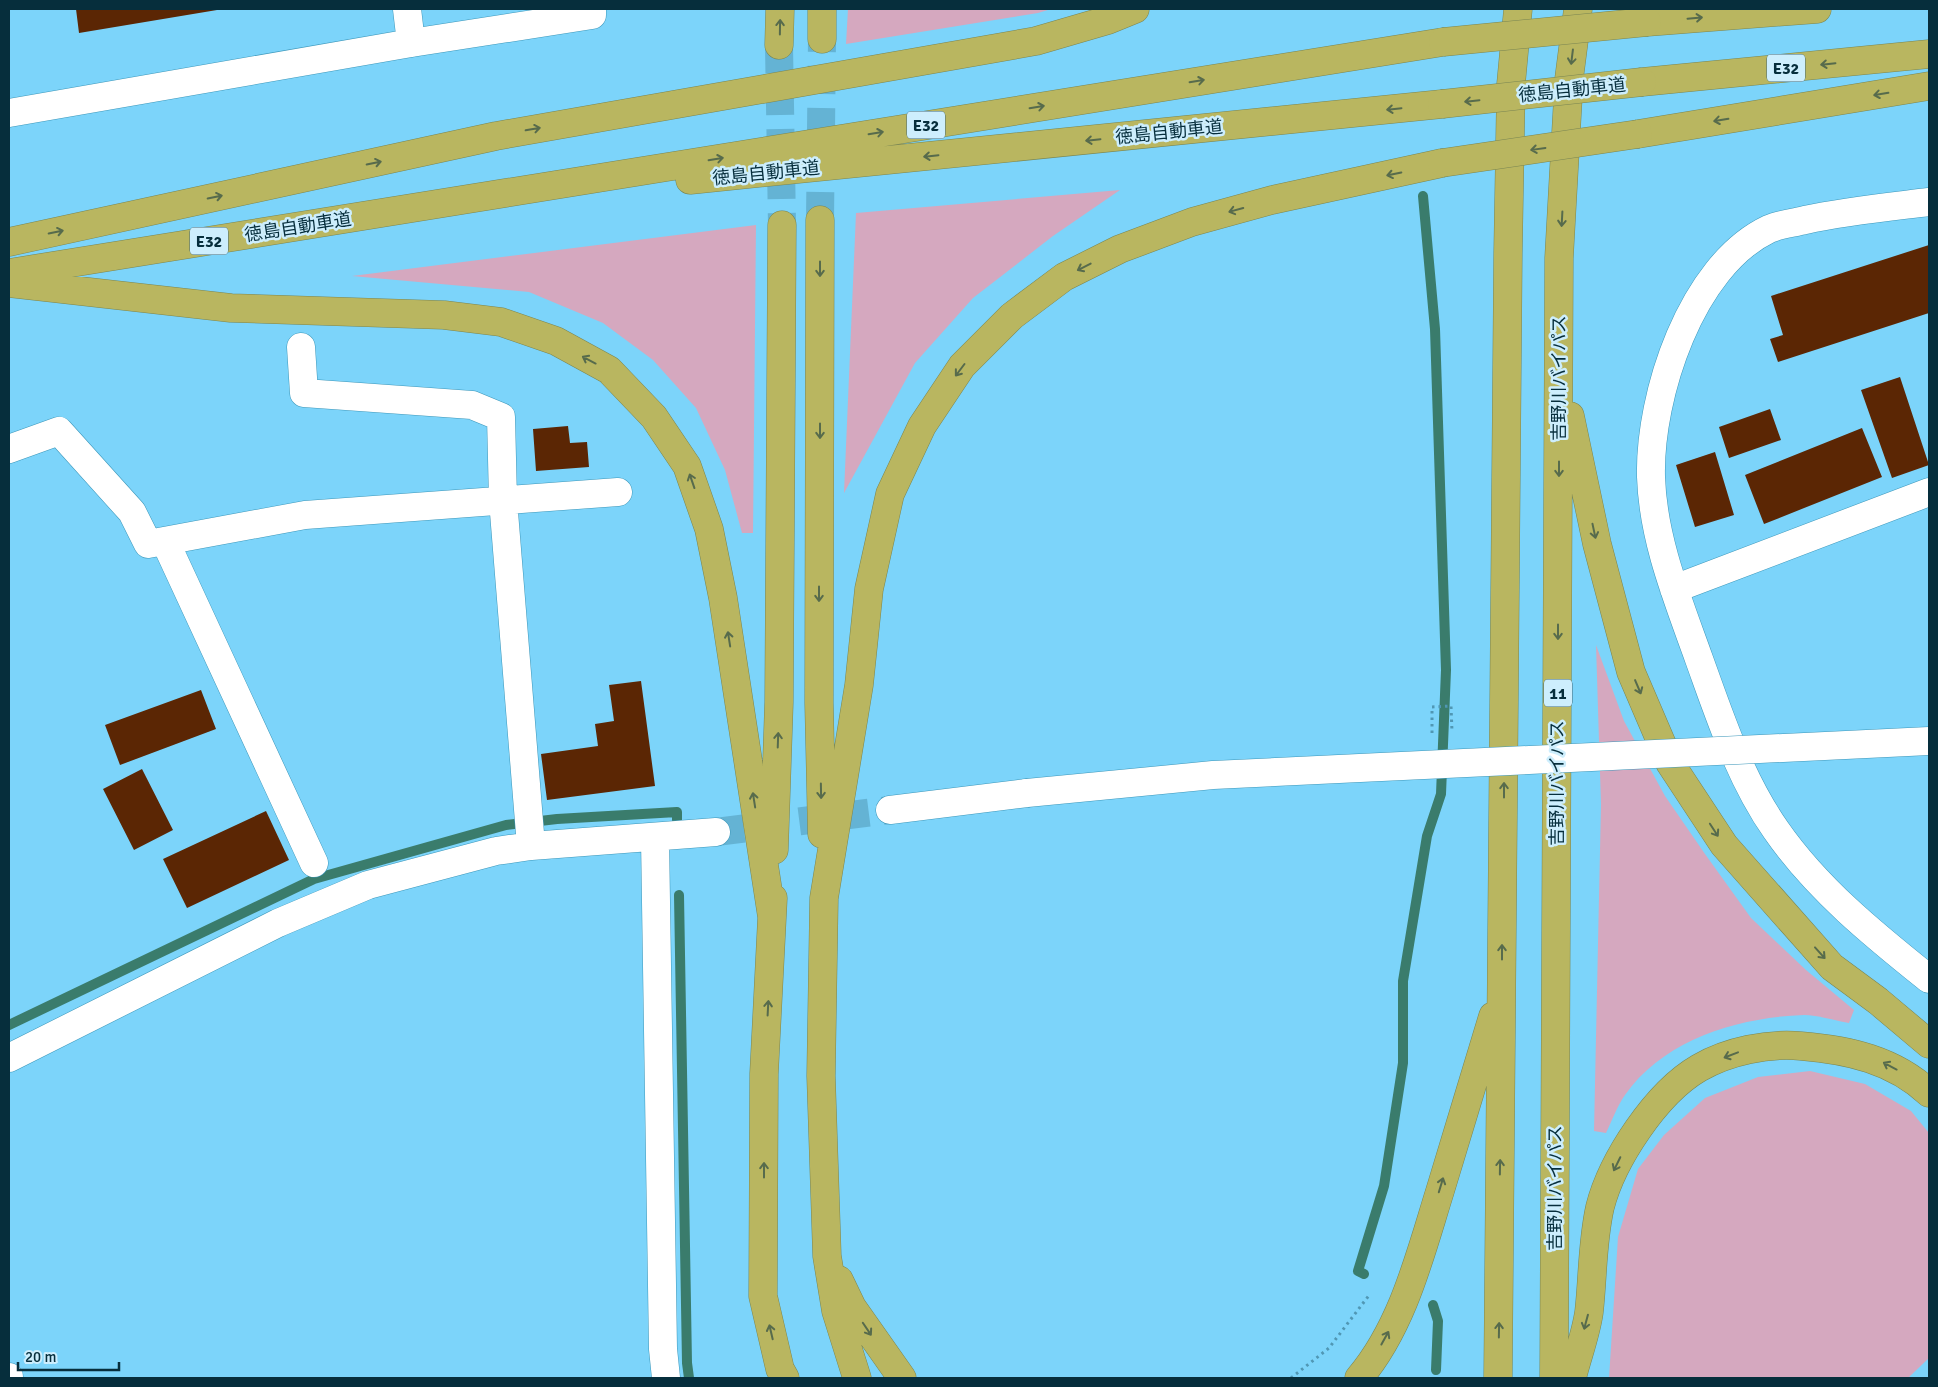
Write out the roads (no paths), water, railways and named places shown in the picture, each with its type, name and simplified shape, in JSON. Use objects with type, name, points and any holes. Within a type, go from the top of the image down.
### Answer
[{"type":"highway","points":[[779,45],[780,9]]},
{"type":"highway","points":[[822,9],[822,39]]},
{"type":"highway","points":[[9,242],[496,136],[1036,41],[1108,20],[1135,9]]},
{"type":"highway","points":[[1498,1378],[1508,243],[1511,84],[1518,9]]},
{"type":"highway","name":"吉野川バイパス","points":[[1554,1378],[1560,238],[1569,79],[1578,9]]},
{"type":"highway","name":"徳島自動車道","points":[[9,272],[1443,42],[1647,22],[1817,9]]},
{"type":"highway","name":"徳島自動車道","points":[[409,209],[1929,54]]},
{"type":"highway","points":[[824,898],[859,685],[869,589],[890,494],[922,426],[962,366],[1012,316],[1064,277],[1120,249],[1192,222],[1263,202],[1442,163],[1638,134],[1929,86]]},
{"type":"highway","points":[[820,220],[819,703],[824,898],[821,1076],[827,1256],[836,1311],[857,1378]]},
{"type":"highway","points":[[782,225],[779,702],[772,917],[764,1074],[763,1296],[782,1375]]},
{"type":"highway","points":[[9,283],[231,308],[444,315],[501,322],[556,342],[609,370],[654,417],[687,466],[709,529],[723,598],[772,917]]},
{"type":"highway","points":[[1559,363],[1597,544],[1631,672],[1670,763],[1724,846],[1832,967],[1878,1001],[1929,1044]]},
{"type":"highway","points":[[1359,1378],[1371,1364],[1396,1319],[1419,1259],[1502,987]]},
{"type":"highway","points":[[1572,1378],[1588,1314],[1594,1244],[1601,1206],[1612,1176],[1626,1146],[1660,1100],[1699,1068],[1738,1052],[1785,1045],[1830,1048],[1879,1060],[1914,1078],[1929,1093]]},
{"type":"highway","points":[[827,1256],[852,1307],[902,1378]]},
{"type":"street","points":[[407,9],[411,43]]},
{"type":"street","points":[[9,113],[411,43],[592,14],[592,9]]},
{"type":"street","points":[[1929,202],[1834,214],[1771,228],[1742,246],[1715,274],[1692,307],[1669,365],[1653,436],[1651,478],[1657,527],[1674,589],[1717,709],[1750,788],[1776,831],[1830,894],[1929,979]]},
{"type":"street","points":[[301,347],[304,393],[472,405],[501,417],[503,500],[529,827]]},
{"type":"street","points":[[9,449],[59,430],[132,512],[148,544],[305,515],[618,492]]},
{"type":"street","points":[[1674,589],[1929,492]]},
{"type":"street","points":[[165,541],[314,864]]},
{"type":"street","points":[[890,810],[1027,793],[1213,776],[1929,741]]},
{"type":"street","points":[[9,1058],[278,923],[368,885],[496,851],[529,827],[655,838],[716,832]]},
{"type":"street","points":[[655,838],[663,1339],[666,1378]]},
{"type":"waterway","points":[[1364,1274],[1358,1271],[1384,1186],[1403,1063],[1403,981],[1427,836],[1441,794],[1446,670],[1435,329],[1423,196]]},
{"type":"waterway","points":[[9,1025],[314,879],[506,825],[557,819],[677,812],[677,820]]},
{"type":"waterway","points":[[679,895],[687,1363],[689,1378]]},
{"type":"waterway","points":[[1433,1305],[1438,1321],[1436,1370]]},
{"type":"tunnel","points":[[820,220],[822,39]]},
{"type":"tunnel","points":[[779,45],[782,225]]},
{"type":"tunnel","points":[[716,832],[890,810]]}]
